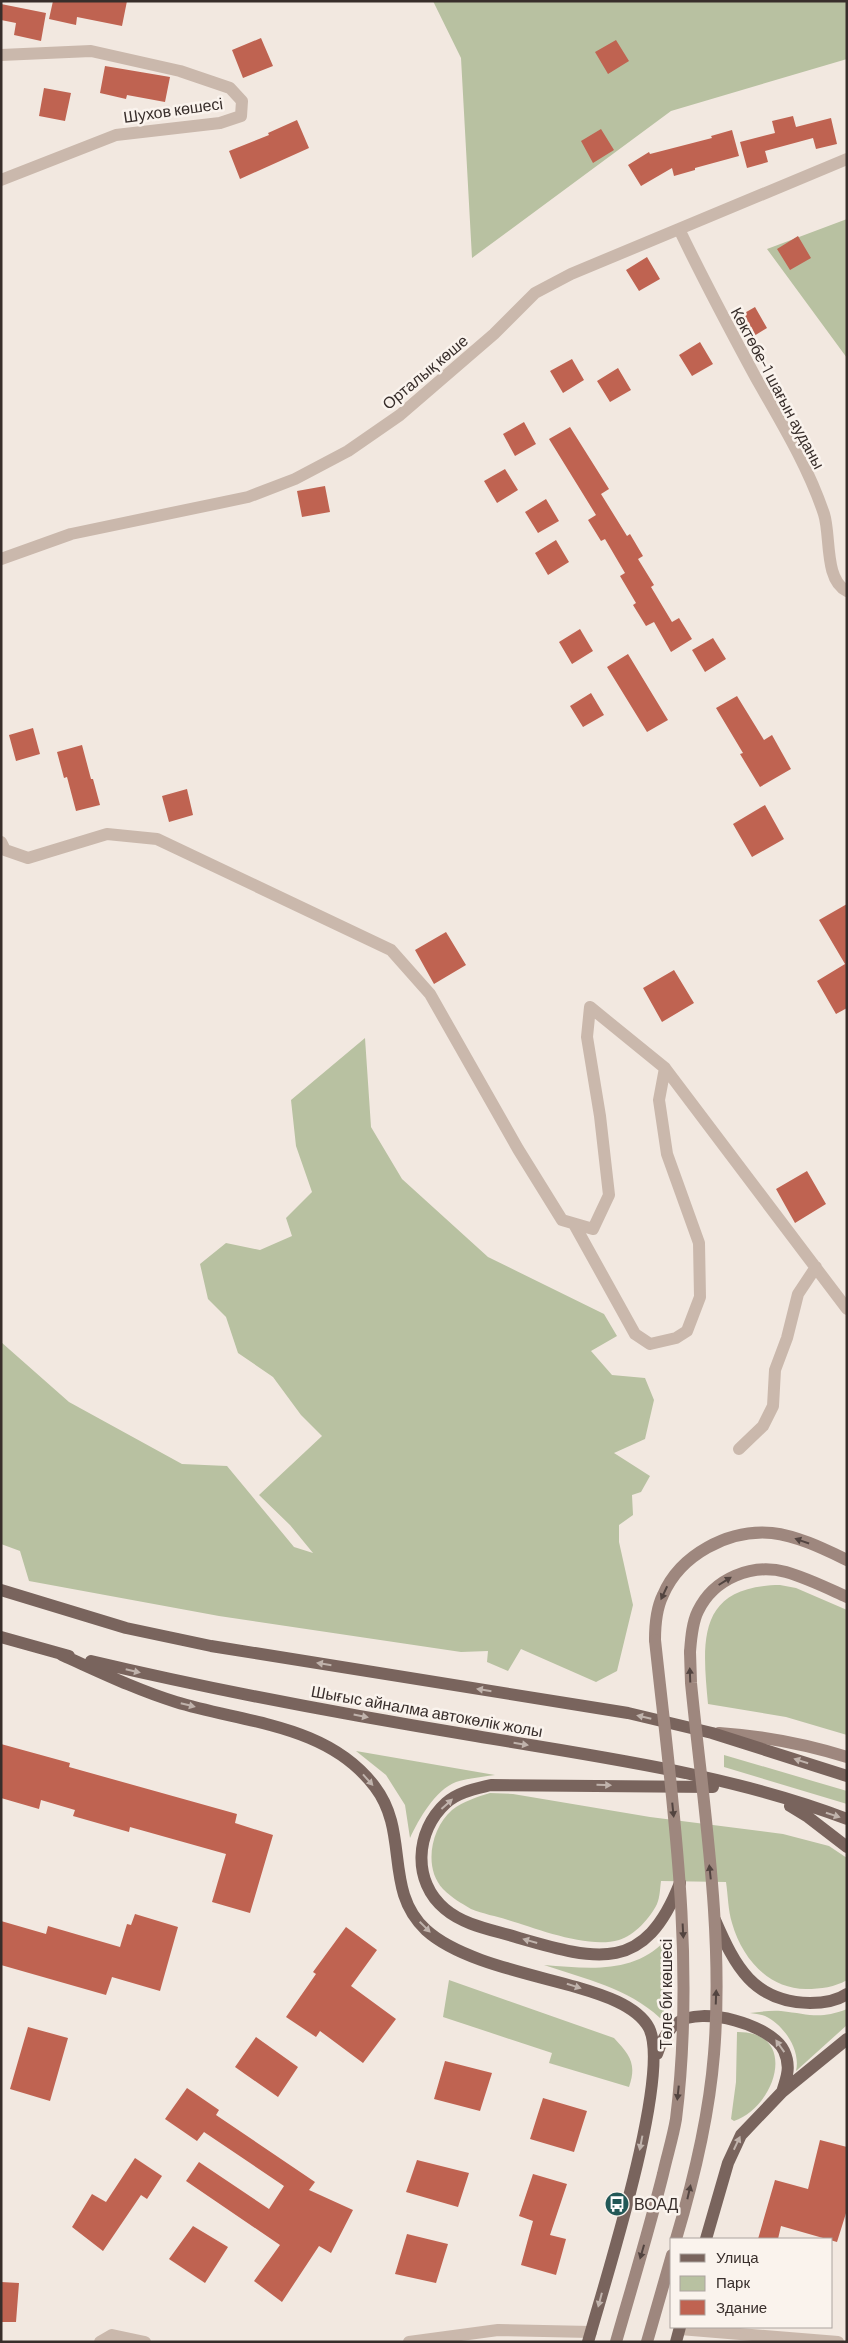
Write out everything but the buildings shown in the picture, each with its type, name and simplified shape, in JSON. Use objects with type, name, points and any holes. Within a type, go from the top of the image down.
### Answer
[{"type":"main road","name":"Төле би көшесі","points":[[616,2342],[656,2203],[676,2121],[683,2052],[685,1988],[680,1883],[655,1640],[656,1620],[662,1596],[673,1576],[690,1560],[716,1542],[747,1534],[772,1533],[798,1540],[847,1560]]},
{"type":"main road","points":[[676,2238],[705,2124],[714,2054],[715,1920],[691,1683],[690,1652],[698,1612],[708,1596],[724,1580],[743,1572],[763,1570],[784,1571],[811,1580],[847,1597]]},
{"type":"main road","points":[[1,1590],[126,1628],[211,1646],[628,1713],[712,1733],[847,1776]]},
{"type":"main road","name":"Шығыс айналма автокөлік жолы","points":[[1,1637],[62,1655],[184,1683],[400,1724],[625,1761],[742,1787],[847,1819]]},
{"type":"main road","points":[[62,1655],[145,1692],[181,1703],[286,1728],[316,1740],[338,1753],[357,1767],[375,1787],[390,1814],[396,1839],[402,1891],[410,1910],[426,1929],[445,1944],[466,1954],[581,1988],[639,2014],[648,2026],[654,2041],[655,2060],[650,2098],[635,2172],[590,2337]]},
{"type":"main road","points":[[712,1733],[750,1735],[806,1744],[847,1757]]},
{"type":"main road","points":[[680,1883],[671,1907],[652,1934],[632,1949],[610,1955],[586,1954],[553,1948],[467,1922],[445,1909],[429,1891],[420,1865],[422,1845],[430,1824],[446,1803],[467,1790],[491,1785],[742,1787]]},
{"type":"main road","points":[[773,1796],[808,1817],[847,1847]]},
{"type":"main road","points":[[715,1920],[731,1958],[751,1981],[772,1996],[796,2003],[818,2003],[842,1998],[847,1994]]},
{"type":"main road","points":[[655,2060],[663,2037],[678,2022],[692,2017],[732,2020],[758,2027],[772,2036],[784,2050],[789,2068],[782,2092]]},
{"type":"main road","points":[[706,2238],[728,2163],[741,2135],[782,2092],[847,2039]]},
{"type":"main road","points":[[647,2342],[670,2262]]},
{"type":"main road","points":[[676,2342],[680,2328]]},
{"type":"street","name":"Шухов көшесі","points":[[1,55],[91,51],[180,71],[230,88],[242,101],[241,116],[220,123],[116,135],[1,180]]},
{"type":"street","name":"Орталық көше","points":[[1,558],[71,534],[248,497],[295,479],[348,451],[400,415],[494,334],[534,293],[571,274],[847,159]]},
{"type":"street","name":"Көктөбе-1 шағын ауданы","points":[[679,229],[719,311],[796,450],[824,515],[833,575],[839,588],[847,591]]},
{"type":"street","points":[[2,849],[28,858],[108,834],[157,839],[391,950],[430,994],[518,1149],[562,1220],[593,1229],[609,1195],[600,1116],[587,1037],[590,1007],[666,1068],[847,1309]]},
{"type":"street","points":[[574,1224],[635,1334],[650,1344],[676,1338],[687,1331],[700,1297],[699,1243],[667,1154],[659,1100],[666,1068]]},
{"type":"street","points":[[739,1449],[763,1426],[773,1406],[775,1370],[787,1338],[798,1294],[816,1267]]},
{"type":"street","points":[[680,2328],[838,2342]]},
{"type":"street","points":[[409,2342],[498,2330],[590,2337]]},
{"type":"street","points":[[100,2342],[112,2335],[145,2342]]},
{"type":"green space","points":[[433,1],[847,1],[847,59],[671,111],[472,258],[461,58]]},
{"type":"green space","points":[[847,219],[847,358],[767,249]]},
{"type":"green space","points":[[365,1038],[371,1127],[402,1179],[488,1257],[604,1314],[617,1336],[591,1351],[612,1375],[645,1378],[654,1400],[645,1439],[614,1453],[650,1476],[641,1492],[632,1495],[633,1515],[619,1525],[619,1542],[633,1605],[617,1671],[596,1682],[521,1649],[508,1671],[487,1662],[488,1651],[461,1652],[219,1616],[29,1581],[20,1551],[1,1544],[1,1342],[69,1402],[182,1464],[227,1466],[294,1547],[313,1553],[290,1525],[259,1495],[322,1436],[301,1415],[273,1377],[238,1353],[226,1317],[208,1299],[200,1264],[226,1243],[260,1250],[292,1236],[286,1218],[312,1192],[296,1146],[291,1100]]},
{"type":"green space","points":[[780,1585],[796,1588],[847,1610],[847,1735],[786,1717],[708,1704],[705,1659],[706,1638],[711,1621],[719,1606],[733,1595],[753,1588]]},
{"type":"green space","points":[[356,1751],[495,1775],[456,1782],[441,1791],[428,1806],[410,1838],[405,1805],[386,1775]]},
{"type":"green space","points":[[724,1755],[847,1791],[847,1804],[724,1767]]},
{"type":"green space","points":[[490,1793],[513,1794],[650,1817],[783,1834],[829,1846],[847,1858],[847,1980],[817,1989],[792,1988],[780,1984],[759,1969],[742,1948],[736,1936],[730,1913],[726,1882],[661,1881],[657,1904],[651,1915],[630,1935],[619,1940],[607,1942],[593,1942],[563,1937],[471,1909],[450,1895],[437,1880],[433,1870],[432,1848],[439,1827],[452,1810],[466,1802]]},
{"type":"green space","points":[[665,1941],[664,2017],[660,2018],[648,2008],[620,1992],[544,1965],[592,1968],[624,1964],[638,1960],[652,1952]]},
{"type":"green space","points":[[449,1980],[614,2038],[628,2055],[632,2066],[629,2087],[549,2063],[552,2053],[443,2017]]},
{"type":"green space","points":[[847,2009],[847,2025],[796,2071],[796,2055],[790,2039],[779,2025],[765,2016],[750,2013],[777,2011],[821,2015]]},
{"type":"green space","points":[[737,2032],[756,2035],[769,2043],[775,2056],[775,2070],[770,2086],[761,2101],[749,2113],[734,2121],[731,2119],[736,2082]]},
{"type":"place","name":"ВОАД","points":[[617,2204]]}]
